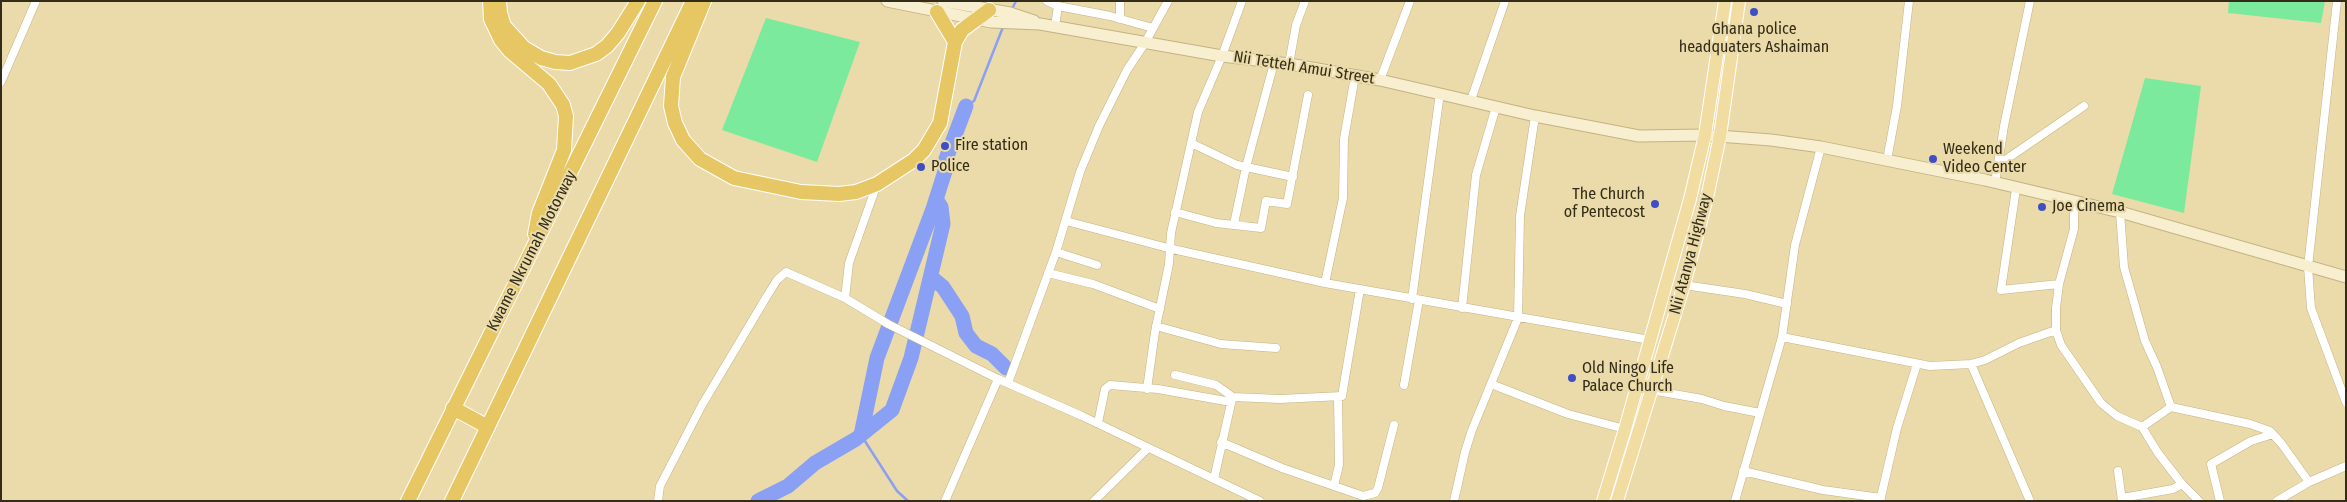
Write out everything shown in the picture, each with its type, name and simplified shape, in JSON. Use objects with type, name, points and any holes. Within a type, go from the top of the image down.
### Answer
[{"type":"highway","points":[[490,1],[491,19],[501,40],[510,51],[549,84],[563,105],[566,116],[564,150],[539,213],[532,251]]},
{"type":"highway","points":[[499,1],[504,26],[524,48],[541,58],[570,63],[596,54],[607,46],[618,33],[638,1]]},
{"type":"highway","name":"Kwame Nkrumah Motorway","points":[[408,501],[655,1]]},
{"type":"highway","points":[[452,501],[692,1]]},
{"type":"highway","points":[[704,1],[673,77],[670,99],[672,114],[678,132],[700,159],[734,178],[800,192],[839,194],[856,192],[877,184],[914,160],[928,144],[940,124],[955,42],[962,30],[989,10]]},
{"type":"highway","points":[[940,7],[955,42]]},
{"type":"highway","points":[[453,408],[488,427]]},
{"type":"main road","name":"Nii Tetteh Amui Street","points":[[887,1],[940,7],[976,19],[1054,26],[1222,56],[1289,64],[1380,80],[1535,116],[1639,136],[1705,135],[1771,140],[1820,147],[1995,183],[2120,212],[2346,277]]},
{"type":"main road","points":[[1603,501],[1686,215],[1705,135],[1725,1]]},
{"type":"main road","name":"Nii Atanya Highway","points":[[1616,501],[1684,285],[1707,198],[1720,136],[1739,1]]},
{"type":"main road","points":[[940,7],[989,10],[1022,16],[1040,24]]},
{"type":"street","points":[[1,82],[36,1]]},
{"type":"street","points":[[1047,1],[1058,6],[1153,28]]},
{"type":"street","points":[[1120,1],[1120,19]]},
{"type":"street","points":[[1008,383],[1056,252],[1080,172],[1099,126],[1127,70],[1145,43],[1168,1]]},
{"type":"street","points":[[1147,388],[1156,326],[1169,264],[1168,248],[1191,142],[1202,99],[1222,56],[1242,1]]},
{"type":"street","points":[[1289,64],[1296,25],[1305,1]]},
{"type":"street","points":[[1380,80],[1410,1]]},
{"type":"street","points":[[1472,100],[1505,1]]},
{"type":"street","points":[[1887,160],[1897,106],[1908,1]]},
{"type":"street","points":[[1995,183],[2030,1]]},
{"type":"street","points":[[2337,1],[2308,267],[2312,308],[2346,402]]},
{"type":"street","points":[[1054,26],[1058,6]]},
{"type":"street","points":[[1234,224],[1246,167],[1274,63]]},
{"type":"street","points":[[1325,283],[1343,198],[1344,139],[1355,76]]},
{"type":"street","points":[[1404,385],[1440,93]]},
{"type":"street","points":[[1175,212],[1216,223],[1261,228],[1266,200],[1287,204],[1308,95]]},
{"type":"street","points":[[1998,165],[2084,106]]},
{"type":"street","points":[[1462,308],[1476,175],[1496,107]]},
{"type":"street","points":[[1454,501],[1465,452],[1490,384],[1518,318],[1520,216],[1535,116]]},
{"type":"street","points":[[1191,142],[1246,167],[1293,177]]},
{"type":"street","points":[[1735,501],[1782,337],[1795,245],[1820,147]]},
{"type":"street","points":[[845,298],[849,263],[877,184]]},
{"type":"street","points":[[2016,189],[2001,290],[2059,284]]},
{"type":"street","points":[[2074,202],[2074,228],[2059,284],[2056,330],[2061,345],[2101,403],[2117,416],[2142,427],[2158,453],[2182,484],[2199,501]]},
{"type":"street","points":[[2120,212],[2124,267],[2145,341],[2157,367],[2171,407]]},
{"type":"street","points":[[1066,221],[1168,248],[1325,283],[1650,340]]},
{"type":"street","points":[[1056,252],[1097,265]]},
{"type":"street","points":[[658,501],[660,486],[702,405],[778,280],[786,272],[845,298],[888,324],[998,379],[1214,479],[1241,497],[1260,501]]},
{"type":"street","points":[[1048,273],[1093,284],[1160,309]]},
{"type":"street","points":[[1684,285],[1745,294],[1787,304]]},
{"type":"street","points":[[1098,424],[1105,389],[1110,385],[1232,399],[1338,397],[1343,393],[1360,289]]},
{"type":"street","points":[[1156,326],[1220,344],[1276,348]]},
{"type":"street","points":[[1782,337],[1930,366],[1971,364],[1985,360],[2019,343],[2056,330]]},
{"type":"street","points":[[1743,470],[1823,490],[1881,500],[1898,421],[1917,364]]},
{"type":"street","points":[[1971,364],[2030,501]]},
{"type":"street","points":[[1175,375],[1216,385],[1232,399]]},
{"type":"street","points":[[945,501],[998,379]]},
{"type":"street","points":[[1490,384],[1568,414],[1625,429]]},
{"type":"street","points":[[1651,390],[1702,399],[1724,406],[1760,413]]},
{"type":"street","points":[[1334,486],[1339,465],[1338,397]]},
{"type":"street","points":[[1214,479],[1232,399]]},
{"type":"street","points":[[2142,427],[2171,407],[2250,424],[2273,434],[2309,482]]},
{"type":"street","points":[[1221,442],[1282,468],[1363,498],[1375,493],[1378,488],[1394,424]]},
{"type":"street","points":[[2220,501],[2212,464],[2251,441],[2273,434]]},
{"type":"street","points":[[1094,501],[1148,448]]},
{"type":"street","points":[[2277,501],[2309,482],[2346,466]]},
{"type":"street","points":[[2118,471],[2122,499],[2173,489],[2182,484]]},
{"type":"green space","points":[[2229,1],[2325,1],[2321,23],[2228,13]]},
{"type":"green space","points":[[766,18],[860,42],[817,162],[722,130]]},
{"type":"green space","points":[[2145,78],[2201,86],[2184,213],[2112,194]]},
{"type":"waterway","points":[[1012,9],[1016,1]]},
{"type":"waterway","points":[[966,106],[974,101],[1003,27]]},
{"type":"waterway","points":[[861,435],[877,358],[933,209],[946,168],[946,159],[966,106]]},
{"type":"waterway","points":[[758,501],[788,486],[815,463],[856,439],[892,410],[911,358],[943,224],[941,207],[936,199]]},
{"type":"waterway","points":[[931,277],[943,287],[962,316],[966,333],[976,346],[992,354],[1006,368]]},
{"type":"waterway","points":[[861,435],[897,491],[908,501]]},
{"type":"place","name":"Ghana police headquaters Ashaiman","points":[[1754,12]]},
{"type":"place","name":"Fire station","points":[[945,146]]},
{"type":"place","name":"Weekend Video Center","points":[[1933,159]]},
{"type":"place","name":"Police","points":[[921,167]]},
{"type":"place","name":"The Church of Pentecost","points":[[1655,204]]},
{"type":"place","name":"Joe Cinema","points":[[2042,207]]},
{"type":"place","name":"Old Ningo Life Palace Church","points":[[1572,378]]}]
